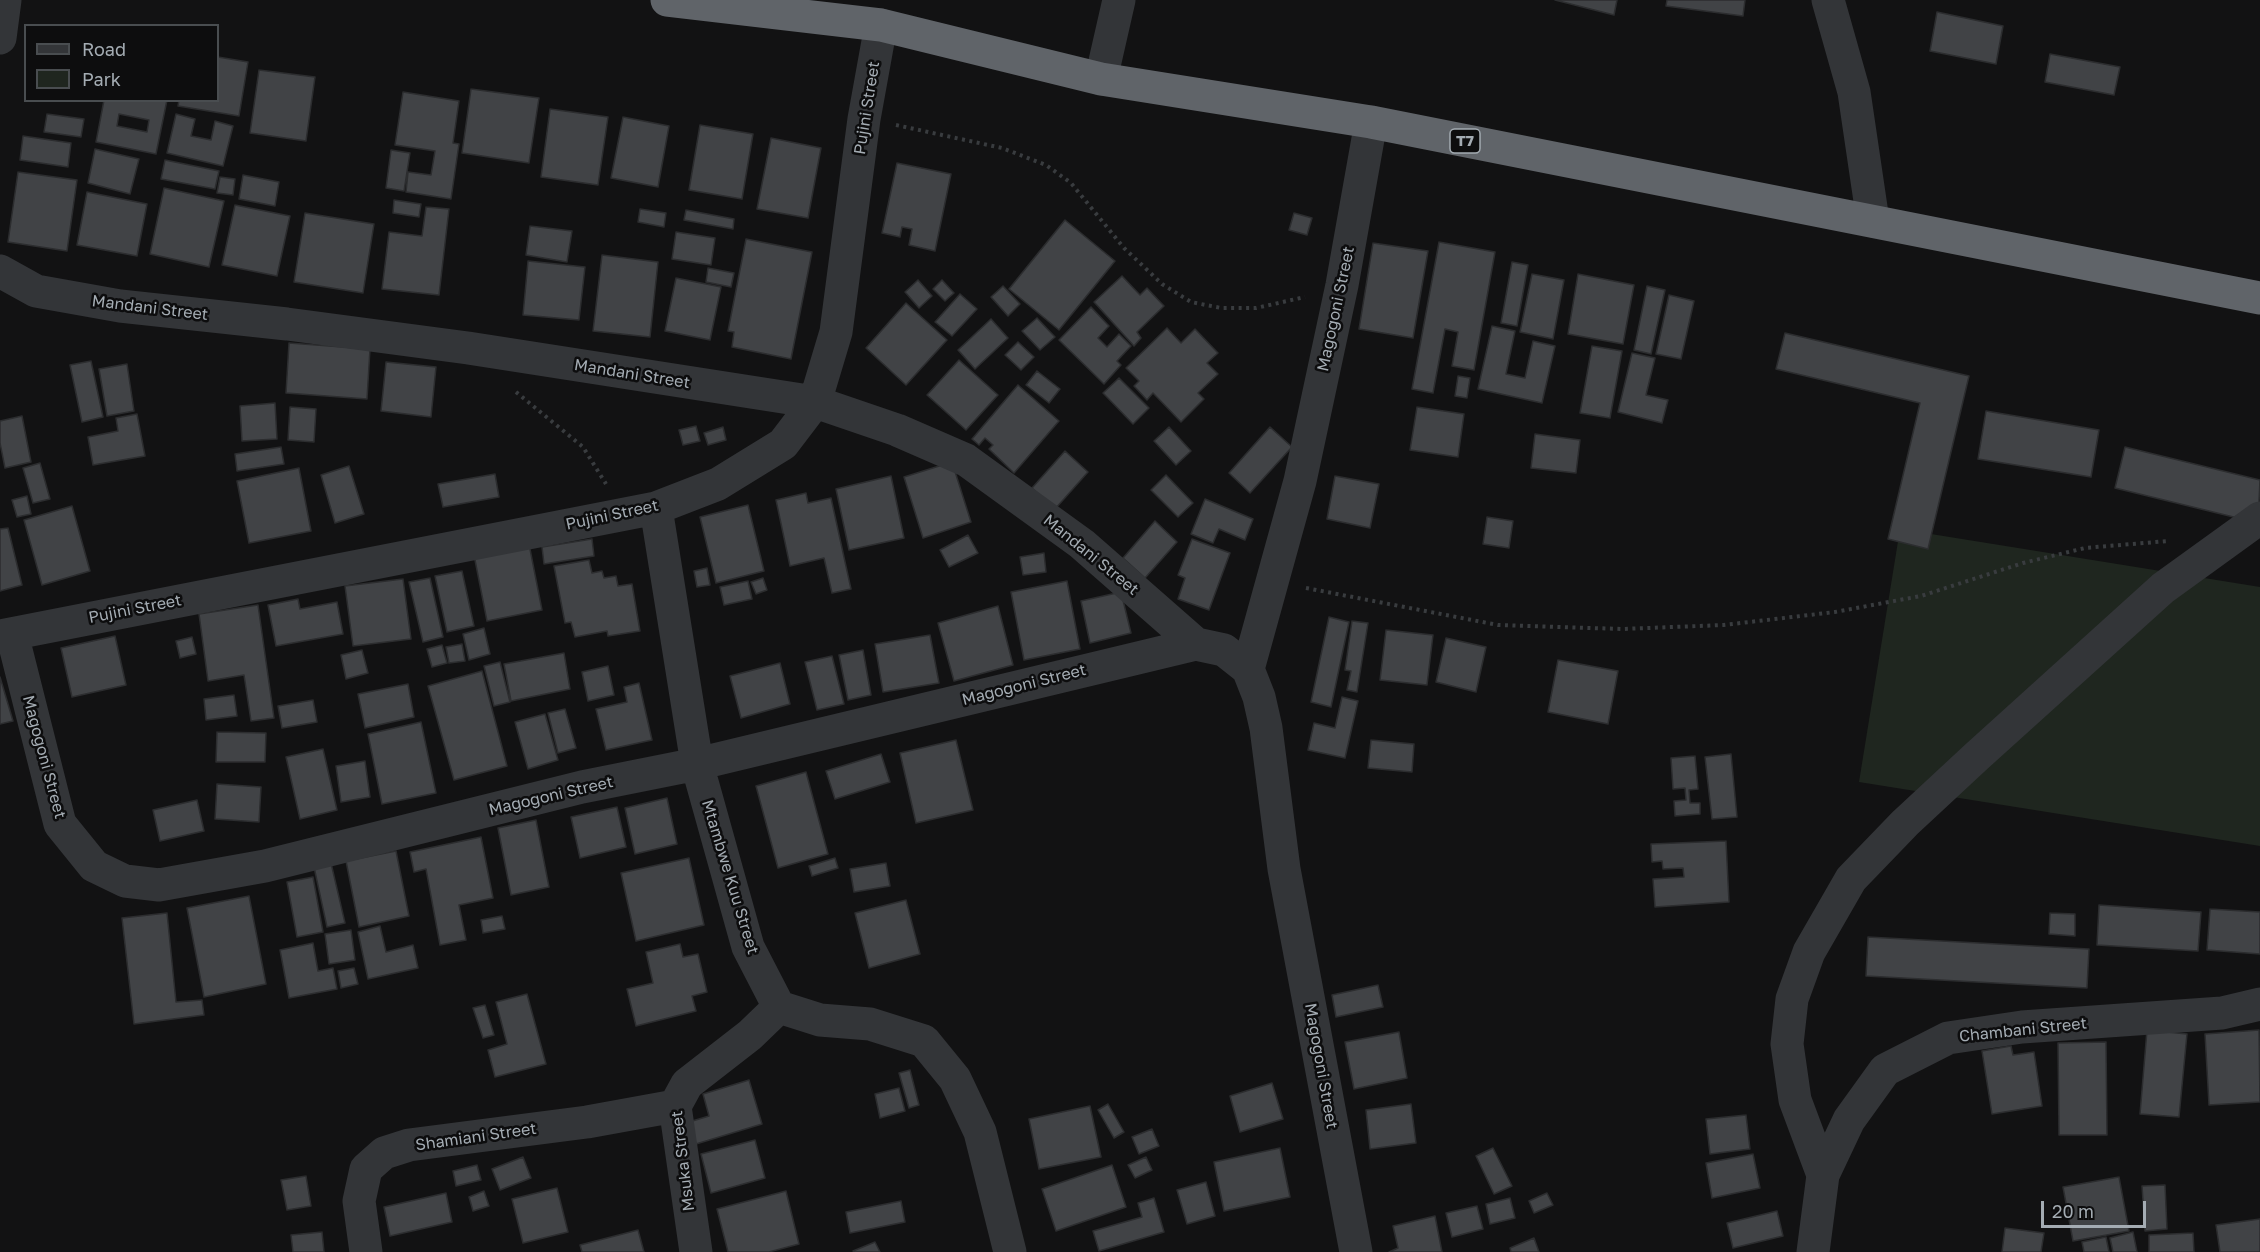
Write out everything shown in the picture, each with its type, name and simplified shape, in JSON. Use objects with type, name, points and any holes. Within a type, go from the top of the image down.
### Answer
[{"type":"highway","name":"T7","points":[[667,0],[881,25],[1101,79],[1371,122],[2260,298]]},
{"type":"street","points":[[0,39],[6,0]]},
{"type":"street","points":[[1101,79],[1119,0]]},
{"type":"street","points":[[1828,0],[1854,92],[1873,221]]},
{"type":"street","name":"Pujini Street","points":[[6,635],[656,507],[718,484],[783,444],[815,402],[836,332],[864,119],[881,25]]},
{"type":"street","name":"Magogoni Street","points":[[1248,669],[1274,581],[1299,481],[1342,285],[1371,122]]},
{"type":"street","name":"Mandani Street","points":[[0,271],[36,291],[120,306],[287,324],[468,348],[815,402],[897,430],[966,460],[1082,544],[1196,644]]},
{"type":"street","name":"Mtambwe Kuu Street","points":[[656,507],[697,764],[748,947],[779,1007]]},
{"type":"street","points":[[1823,1175],[1795,1100],[1787,1044],[1789,1022],[1792,999],[1809,952],[1851,879],[1905,823],[2163,588],[2260,518]]},
{"type":"street","name":"Magogoni Street","points":[[6,635],[60,824],[94,866],[125,881],[159,885],[265,866],[582,787],[697,764],[1196,644],[1224,650],[1248,669],[1259,697],[1266,728],[1284,869],[1356,1252]]},
{"type":"street","name":"Chambani Street","points":[[1814,1252],[1823,1175],[1849,1120],[1885,1070],[1948,1038],[2022,1027],[2222,1013],[2260,1004]]},
{"type":"street","points":[[779,1007],[820,1020],[870,1024],[924,1041],[955,1079],[980,1132],[1010,1252]]},
{"type":"street","name":"Msuka Street","points":[[696,1252],[675,1106],[687,1084],[750,1035],[779,1007]]},
{"type":"street","name":"Shamiani Street","points":[[366,1252],[359,1202],[366,1169],[384,1153],[410,1145],[587,1122],[675,1106]]},
{"type":"path","points":[[864,119],[1002,148],[1046,165],[1077,189],[1124,248],[1162,284],[1191,302],[1221,309],[1256,308],[1342,285]]},
{"type":"path","points":[[514,390],[583,447],[599,471],[620,514]]},
{"type":"path","points":[[1274,581],[1387,606],[1498,625],[1622,629],[1724,625],[1835,612],[1921,596],[2023,563],[2085,548],[2174,541]]},
{"type":"green space","points":[[1900,529],[2260,587],[2260,846],[1859,782]]},
{"type":"building","points":[[1555,0],[1617,0],[1614,15]]},
{"type":"building","points":[[1667,0],[1745,0],[1743,16],[1666,6]]},
{"type":"building","points":[[1937,12],[2003,26],[1996,64],[1930,51]]},
{"type":"building","points":[[2050,54],[2120,67],[2114,95],[2045,82]]},
{"type":"building","points":[[219,57],[248,62],[239,116],[178,106],[179,102],[219,102]]},
{"type":"building","points":[[259,70],[315,77],[306,141],[250,133]]},
{"type":"building","points":[[471,89],[539,98],[529,163],[462,153]]},
{"type":"building","points":[[403,92],[459,101],[453,143],[459,144],[451,199],[406,192],[408,172],[431,175],[435,151],[395,145]]},
{"type":"building","points":[[104,102],[167,102],[156,154],[96,142]],"holes":[[[119,114],[149,120],[147,132],[117,126]]]},
{"type":"building","points":[[550,109],[608,117],[598,185],[541,177]]},
{"type":"building","points":[[47,114],[84,119],[81,137],[44,132]]},
{"type":"building","points":[[176,114],[195,119],[191,136],[211,140],[215,121],[233,126],[223,166],[167,153]]},
{"type":"building","points":[[623,117],[669,126],[658,187],[611,178]]},
{"type":"building","points":[[700,125],[753,134],[742,199],[689,190]]},
{"type":"building","points":[[23,136],[71,143],[68,167],[20,160]]},
{"type":"building","points":[[771,138],[821,148],[808,218],[757,209]]},
{"type":"building","points":[[95,149],[139,159],[130,194],[88,183]]},
{"type":"building","points":[[391,150],[410,153],[404,191],[386,188]]},
{"type":"building","points":[[165,160],[219,171],[215,189],[161,179]]},
{"type":"building","points":[[897,163],[951,174],[935,251],[909,245],[912,229],[902,227],[900,237],[882,233]]},
{"type":"building","points":[[18,172],[77,180],[67,251],[8,242]]},
{"type":"building","points":[[243,175],[279,182],[275,206],[239,199]]},
{"type":"building","points":[[220,177],[235,179],[233,195],[217,193]]},
{"type":"building","points":[[164,188],[224,201],[209,267],[150,254]]},
{"type":"building","points":[[87,192],[147,204],[137,256],[77,245]]},
{"type":"building","points":[[394,200],[421,204],[419,217],[393,213]]},
{"type":"building","points":[[235,205],[290,216],[277,276],[222,265]]},
{"type":"building","points":[[426,207],[449,209],[439,295],[382,289],[389,232],[422,236]]},
{"type":"building","points":[[640,209],[666,213],[664,227],[638,222]]},
{"type":"building","points":[[686,210],[734,219],[733,229],[684,220]]},
{"type":"building","points":[[305,213],[374,224],[363,293],[294,282]]},
{"type":"building","points":[[1294,213],[1312,218],[1307,235],[1289,230]]},
{"type":"building","points":[[1065,220],[1115,261],[1059,330],[1009,289]]},
{"type":"building","points":[[530,226],[572,231],[567,262],[526,255]]},
{"type":"building","points":[[676,232],[715,238],[711,265],[672,259]]},
{"type":"building","points":[[746,239],[812,252],[791,359],[732,347],[734,332],[728,331]]},
{"type":"building","points":[[1439,242],[1495,252],[1474,370],[1452,366],[1458,332],[1445,329],[1433,393],[1412,389]]},
{"type":"building","points":[[1373,243],[1428,251],[1413,338],[1359,329]]},
{"type":"building","points":[[602,255],[658,262],[650,337],[593,331]]},
{"type":"building","points":[[528,261],[585,267],[579,320],[523,315]]},
{"type":"building","points":[[1512,262],[1528,265],[1517,326],[1501,323]]},
{"type":"building","points":[[708,268],[734,273],[731,287],[706,282]]},
{"type":"building","points":[[1532,274],[1564,280],[1553,339],[1520,332]]},
{"type":"building","points":[[1578,274],[1634,285],[1623,344],[1568,334]]},
{"type":"building","points":[[1122,276],[1140,295],[1147,288],[1164,306],[1137,332],[1141,338],[1134,346],[1094,302]]},
{"type":"building","points":[[676,278],[721,287],[710,340],[665,331]]},
{"type":"building","points":[[918,280],[932,296],[919,308],[905,292]]},
{"type":"building","points":[[942,280],[954,293],[945,301],[933,289]]},
{"type":"building","points":[[1003,286],[1020,304],[1008,316],[991,297]]},
{"type":"building","points":[[1647,286],[1665,290],[1651,354],[1634,350]]},
{"type":"building","points":[[960,294],[977,309],[952,336],[935,322]]},
{"type":"building","points":[[1669,295],[1694,301],[1681,359],[1656,354]]},
{"type":"building","points":[[906,303],[947,340],[906,385],[866,348]]},
{"type":"building","points":[[1091,307],[1109,326],[1098,338],[1107,347],[1119,334],[1131,346],[1117,361],[1121,365],[1104,384],[1059,340]]},
{"type":"building","points":[[1037,318],[1055,337],[1040,350],[1022,331]]},
{"type":"building","points":[[991,319],[1008,338],[975,369],[958,350]]},
{"type":"building","points":[[1492,326],[1515,331],[1506,374],[1525,378],[1533,341],[1555,346],[1542,403],[1478,389]]},
{"type":"building","points":[[1167,328],[1181,343],[1195,329],[1218,353],[1207,363],[1218,374],[1198,393],[1204,399],[1181,422],[1153,393],[1147,400],[1134,386],[1139,381],[1126,368]]},
{"type":"building","points":[[1785,333],[1969,376],[1928,549],[1888,539],[1920,403],[1776,369]]},
{"type":"building","points":[[1018,342],[1034,357],[1021,370],[1005,355]]},
{"type":"building","points":[[289,343],[370,349],[367,399],[286,393]]},
{"type":"building","points":[[1592,346],[1622,351],[1610,418],[1580,413]]},
{"type":"building","points":[[1632,353],[1655,358],[1646,395],[1668,400],[1662,423],[1618,412]]},
{"type":"building","points":[[959,360],[998,395],[966,430],[927,395]]},
{"type":"building","points":[[91,361],[103,417],[82,422],[70,365]]},
{"type":"building","points":[[386,362],[436,367],[431,417],[381,411]]},
{"type":"building","points":[[127,364],[134,411],[107,416],[99,369]]},
{"type":"building","points":[[1037,371],[1060,389],[1049,403],[1026,385]]},
{"type":"building","points":[[1458,376],[1470,378],[1467,398],[1455,396]]},
{"type":"building","points":[[1119,378],[1149,408],[1133,424],[1103,393]]},
{"type":"building","points":[[1018,385],[1059,421],[1014,473],[989,449],[993,445],[985,438],[979,445],[972,439]]},
{"type":"building","points":[[275,403],[277,439],[242,441],[240,406]]},
{"type":"building","points":[[290,407],[316,409],[314,442],[288,440]]},
{"type":"building","points":[[1417,407],[1464,414],[1458,457],[1410,450]]},
{"type":"building","points":[[1986,411],[2099,430],[2091,477],[1978,459]]},
{"type":"building","points":[[137,414],[145,456],[93,465],[88,437],[118,431],[116,418]]},
{"type":"building","points":[[22,416],[31,462],[5,468],[0,443],[0,421]]},
{"type":"building","points":[[696,426],[700,441],[683,445],[679,430]]},
{"type":"building","points":[[723,427],[726,440],[708,445],[704,433]]},
{"type":"building","points":[[1169,427],[1191,451],[1176,465],[1154,441]]},
{"type":"building","points":[[1270,427],[1292,447],[1250,493],[1229,473]]},
{"type":"building","points":[[1535,434],[1580,440],[1576,473],[1531,468]]},
{"type":"building","points":[[281,447],[284,464],[237,471],[235,454]]},
{"type":"building","points":[[2125,447],[2260,480],[2258,523],[2115,488]]},
{"type":"building","points":[[1065,451],[1088,472],[1055,509],[1032,488]]},
{"type":"building","points":[[952,462],[971,522],[923,538],[904,477]]},
{"type":"building","points":[[40,463],[50,499],[33,503],[23,468]]},
{"type":"building","points":[[349,466],[364,514],[335,523],[321,475]]},
{"type":"building","points":[[299,468],[311,531],[249,543],[237,481]]},
{"type":"building","points":[[495,474],[499,497],[443,507],[438,484]]},
{"type":"building","points":[[1166,475],[1193,503],[1178,517],[1151,490]]},
{"type":"building","points":[[891,476],[904,538],[849,550],[836,489]]},
{"type":"building","points":[[1335,476],[1379,484],[1370,528],[1327,519]]},
{"type":"building","points":[[806,493],[808,503],[831,498],[851,589],[832,593],[824,558],[790,566],[776,500]]},
{"type":"building","points":[[27,496],[31,514],[17,517],[12,500]]},
{"type":"building","points":[[1205,499],[1253,519],[1245,540],[1219,529],[1213,543],[1191,534]]},
{"type":"building","points":[[748,505],[764,571],[716,583],[700,517]]},
{"type":"building","points":[[72,506],[90,571],[42,585],[24,520]]},
{"type":"building","points":[[1487,517],[1513,521],[1509,548],[1483,544]]},
{"type":"building","points":[[1155,521],[1177,542],[1145,578],[1123,558]]},
{"type":"building","points":[[8,528],[22,585],[0,591],[0,529]]},
{"type":"building","points":[[968,535],[978,553],[949,567],[940,550]]},
{"type":"building","points":[[592,539],[594,556],[544,564],[542,547]]},
{"type":"building","points":[[1192,539],[1230,553],[1209,610],[1178,599],[1185,578],[1178,575]]},
{"type":"building","points":[[529,544],[542,610],[487,621],[474,555]]},
{"type":"building","points":[[1044,553],[1046,572],[1023,575],[1020,557]]},
{"type":"building","points":[[589,560],[592,573],[602,571],[604,578],[616,576],[618,586],[632,584],[640,631],[608,636],[607,631],[575,637],[571,622],[565,623],[554,566]]},
{"type":"building","points":[[707,568],[710,585],[697,587],[694,571]]},
{"type":"building","points":[[462,571],[474,626],[447,632],[435,576]]},
{"type":"building","points":[[430,578],[443,637],[423,642],[409,582]]},
{"type":"building","points":[[763,578],[767,590],[756,594],[751,582]]},
{"type":"building","points":[[403,579],[411,639],[353,646],[345,586]]},
{"type":"building","points":[[748,581],[752,599],[724,605],[720,587]]},
{"type":"building","points":[[1067,581],[1080,649],[1024,660],[1011,592]]},
{"type":"building","points":[[1121,592],[1131,633],[1090,643],[1081,601]]},
{"type":"building","points":[[298,599],[300,609],[337,602],[343,634],[276,646],[268,605]]},
{"type":"building","points":[[258,605],[274,718],[251,721],[244,675],[208,681],[199,614]]},
{"type":"building","points":[[998,606],[1013,665],[954,681],[938,623]]},
{"type":"building","points":[[1329,617],[1349,622],[1331,707],[1311,702]]},
{"type":"building","points":[[1352,621],[1368,623],[1357,692],[1347,690],[1351,671],[1345,670]]},
{"type":"building","points":[[484,628],[490,654],[469,660],[463,634]]},
{"type":"building","points":[[1386,630],[1433,635],[1427,685],[1380,680]]},
{"type":"building","points":[[930,635],[939,683],[883,692],[875,644]]},
{"type":"building","points":[[115,636],[126,685],[72,697],[61,648]]},
{"type":"building","points":[[192,637],[196,654],[180,658],[176,641]]},
{"type":"building","points":[[1446,638],[1486,647],[1476,692],[1436,682]]},
{"type":"building","points":[[462,644],[465,661],[449,663],[446,647]]},
{"type":"building","points":[[442,645],[447,663],[432,667],[427,649]]},
{"type":"building","points":[[362,650],[368,673],[346,679],[341,655]]},
{"type":"building","points":[[863,650],[871,695],[848,700],[839,655]]},
{"type":"building","points":[[564,653],[570,689],[511,701],[504,664]]},
{"type":"building","points":[[832,656],[844,704],[817,710],[805,662]]},
{"type":"building","points":[[1558,660],[1618,671],[1608,724],[1548,712]]},
{"type":"building","points":[[500,662],[510,702],[494,706],[484,666]]},
{"type":"building","points":[[780,663],[790,704],[741,718],[730,676]]},
{"type":"building","points":[[608,666],[614,695],[588,701],[582,672]]},
{"type":"building","points":[[482,671],[507,766],[454,780],[428,686]]},
{"type":"building","points":[[0,677],[13,721],[0,724]]},
{"type":"building","points":[[639,683],[652,740],[606,750],[596,709],[627,702],[624,687]]},
{"type":"building","points":[[408,684],[414,717],[365,728],[358,694]]},
{"type":"building","points":[[234,695],[237,716],[206,720],[204,699]]},
{"type":"building","points":[[1342,697],[1358,701],[1345,758],[1308,750],[1314,723],[1335,728]]},
{"type":"building","points":[[313,700],[317,722],[282,728],[278,706]]},
{"type":"building","points":[[565,709],[576,748],[558,753],[548,713]]},
{"type":"building","points":[[545,714],[558,760],[528,769],[515,722]]},
{"type":"building","points":[[421,722],[436,793],[382,804],[368,734]]},
{"type":"building","points":[[217,732],[266,733],[265,762],[216,762]]},
{"type":"building","points":[[956,740],[973,810],[916,823],[900,753]]},
{"type":"building","points":[[1371,740],[1414,744],[1412,772],[1368,768]]},
{"type":"building","points":[[323,749],[337,810],[300,819],[286,757]]},
{"type":"building","points":[[881,754],[890,782],[835,799],[826,771]]},
{"type":"building","points":[[1731,754],[1737,817],[1712,819],[1705,757]]},
{"type":"building","points":[[1695,756],[1698,789],[1689,790],[1690,803],[1700,803],[1700,814],[1675,816],[1674,801],[1686,800],[1685,788],[1673,789],[1671,758]]},
{"type":"building","points":[[365,761],[370,797],[341,802],[336,766]]},
{"type":"building","points":[[806,772],[828,854],[778,868],[756,786]]},
{"type":"building","points":[[217,784],[261,787],[259,822],[215,819]]},
{"type":"building","points":[[667,798],[677,844],[635,854],[625,808]]},
{"type":"building","points":[[197,800],[204,831],[160,841],[153,810]]},
{"type":"building","points":[[617,807],[626,847],[580,858],[571,817]]},
{"type":"building","points":[[536,820],[549,887],[511,895],[498,828]]},
{"type":"building","points":[[481,837],[493,898],[459,905],[466,940],[440,945],[426,869],[414,872],[410,852]]},
{"type":"building","points":[[1726,841],[1729,902],[1655,907],[1653,879],[1684,877],[1683,868],[1663,869],[1662,861],[1652,862],[1651,844]]},
{"type":"building","points":[[396,851],[409,916],[359,927],[346,861]]},
{"type":"building","points":[[689,858],[704,925],[636,941],[621,873]]},
{"type":"building","points":[[835,858],[838,868],[812,876],[809,866]]},
{"type":"building","points":[[331,863],[345,923],[327,927],[314,867]]},
{"type":"building","points":[[886,863],[890,886],[854,892],[850,869]]},
{"type":"building","points":[[313,877],[323,932],[297,937],[287,882]]},
{"type":"building","points":[[249,896],[266,984],[204,997],[187,908]]},
{"type":"building","points":[[906,900],[920,954],[869,968],[855,913]]},
{"type":"building","points":[[2099,905],[2201,912],[2198,951],[2097,945]]},
{"type":"building","points":[[2210,909],[2260,912],[2260,954],[2207,950]]},
{"type":"building","points":[[167,913],[176,1002],[202,1000],[204,1015],[134,1024],[122,918]]},
{"type":"building","points":[[2050,913],[2075,914],[2075,936],[2049,934]]},
{"type":"building","points":[[502,916],[505,929],[483,933],[481,920]]},
{"type":"building","points":[[380,926],[386,952],[413,945],[418,968],[368,979],[358,932]]},
{"type":"building","points":[[351,930],[355,960],[329,964],[325,934]]},
{"type":"building","points":[[1868,937],[2089,949],[2087,988],[1866,976]]},
{"type":"building","points":[[313,943],[318,971],[333,968],[337,989],[289,998],[280,950]]},
{"type":"building","points":[[680,944],[683,957],[698,954],[707,992],[692,996],[696,1011],[636,1026],[627,989],[653,983],[646,952]]},
{"type":"building","points":[[354,968],[358,984],[341,988],[338,971]]},
{"type":"building","points":[[1378,985],[1383,1007],[1336,1017],[1332,995]]},
{"type":"building","points":[[527,994],[546,1064],[495,1077],[488,1050],[507,1044],[496,1002]]},
{"type":"building","points":[[485,1005],[494,1035],[483,1038],[473,1008]]},
{"type":"building","points":[[2147,1030],[2187,1034],[2179,1117],[2140,1114]]},
{"type":"building","points":[[2259,1030],[2260,1102],[2209,1105],[2205,1034]]},
{"type":"building","points":[[1399,1032],[1407,1078],[1354,1089],[1345,1042]]},
{"type":"building","points":[[2106,1042],[2107,1135],[2059,1135],[2058,1043]]},
{"type":"building","points":[[2011,1046],[2013,1055],[2034,1052],[2042,1106],[1992,1114],[1982,1051]]},
{"type":"building","points":[[910,1070],[919,1105],[909,1108],[899,1073]]},
{"type":"building","points":[[749,1080],[762,1124],[696,1144],[689,1122],[709,1116],[703,1094]]},
{"type":"building","points":[[1272,1083],[1283,1119],[1240,1132],[1230,1096]]},
{"type":"building","points":[[899,1088],[905,1111],[880,1118],[875,1094]]},
{"type":"building","points":[[1108,1104],[1124,1132],[1114,1138],[1098,1110]]},
{"type":"building","points":[[1411,1104],[1416,1143],[1370,1149],[1366,1110]]},
{"type":"building","points":[[1090,1106],[1101,1157],[1039,1169],[1029,1119]]},
{"type":"building","points":[[1746,1115],[1750,1149],[1710,1154],[1706,1119]]},
{"type":"building","points":[[1152,1129],[1159,1146],[1139,1154],[1132,1137]]},
{"type":"building","points":[[755,1140],[765,1178],[711,1193],[701,1154]]},
{"type":"building","points":[[1280,1148],[1290,1197],[1224,1211],[1214,1162]]},
{"type":"building","points":[[1493,1148],[1512,1186],[1494,1194],[1476,1156]]},
{"type":"building","points":[[1753,1154],[1760,1188],[1712,1198],[1706,1163]]},
{"type":"building","points":[[523,1157],[531,1178],[500,1190],[492,1169]]},
{"type":"building","points":[[1146,1157],[1152,1170],[1135,1178],[1128,1165]]},
{"type":"building","points":[[477,1165],[481,1180],[456,1186],[453,1171]]},
{"type":"building","points":[[1112,1165],[1126,1207],[1056,1231],[1042,1189]]},
{"type":"building","points":[[306,1176],[311,1206],[287,1210],[281,1180]]},
{"type":"building","points":[[2119,1177],[2129,1231],[2073,1241],[2063,1187]]},
{"type":"building","points":[[1206,1182],[1215,1216],[1187,1224],[1177,1190]]},
{"type":"building","points":[[2165,1185],[2167,1229],[2145,1231],[2142,1186]]},
{"type":"building","points":[[557,1188],[568,1232],[523,1243],[512,1199]]},
{"type":"building","points":[[484,1191],[489,1206],[473,1211],[469,1197]]},
{"type":"building","points":[[786,1191],[799,1244],[769,1252],[728,1252],[717,1209]]},
{"type":"building","points":[[446,1193],[452,1222],[390,1236],[384,1207]]},
{"type":"building","points":[[1547,1193],[1553,1205],[1534,1213],[1529,1201]]},
{"type":"building","points":[[1154,1198],[1164,1232],[1099,1251],[1093,1231],[1142,1217],[1138,1203]]},
{"type":"building","points":[[1510,1198],[1515,1218],[1490,1224],[1486,1204]]},
{"type":"building","points":[[901,1201],[905,1222],[850,1233],[846,1212]]},
{"type":"building","points":[[1477,1206],[1483,1229],[1452,1237],[1446,1213]]},
{"type":"building","points":[[1777,1211],[1783,1236],[1733,1248],[1727,1223]]},
{"type":"building","points":[[1435,1216],[1442,1252],[1389,1252],[1398,1248],[1393,1226]]},
{"type":"building","points":[[2260,1219],[2260,1252],[2220,1252],[2216,1225]]},
{"type":"building","points":[[2005,1228],[2044,1233],[2041,1252],[2002,1252]]},
{"type":"building","points":[[638,1230],[644,1252],[582,1252],[580,1245]]},
{"type":"building","points":[[322,1232],[324,1252],[293,1252],[291,1235]]},
{"type":"building","points":[[2133,1232],[2137,1252],[2113,1252],[2110,1238]]},
{"type":"building","points":[[2193,1233],[2194,1252],[2149,1252],[2149,1235]]},
{"type":"building","points":[[2106,1237],[2109,1252],[2084,1252],[2082,1242]]},
{"type":"building","points":[[1534,1238],[1539,1252],[1511,1252],[1510,1248]]},
{"type":"building","points":[[875,1242],[880,1252],[853,1251]]}]
